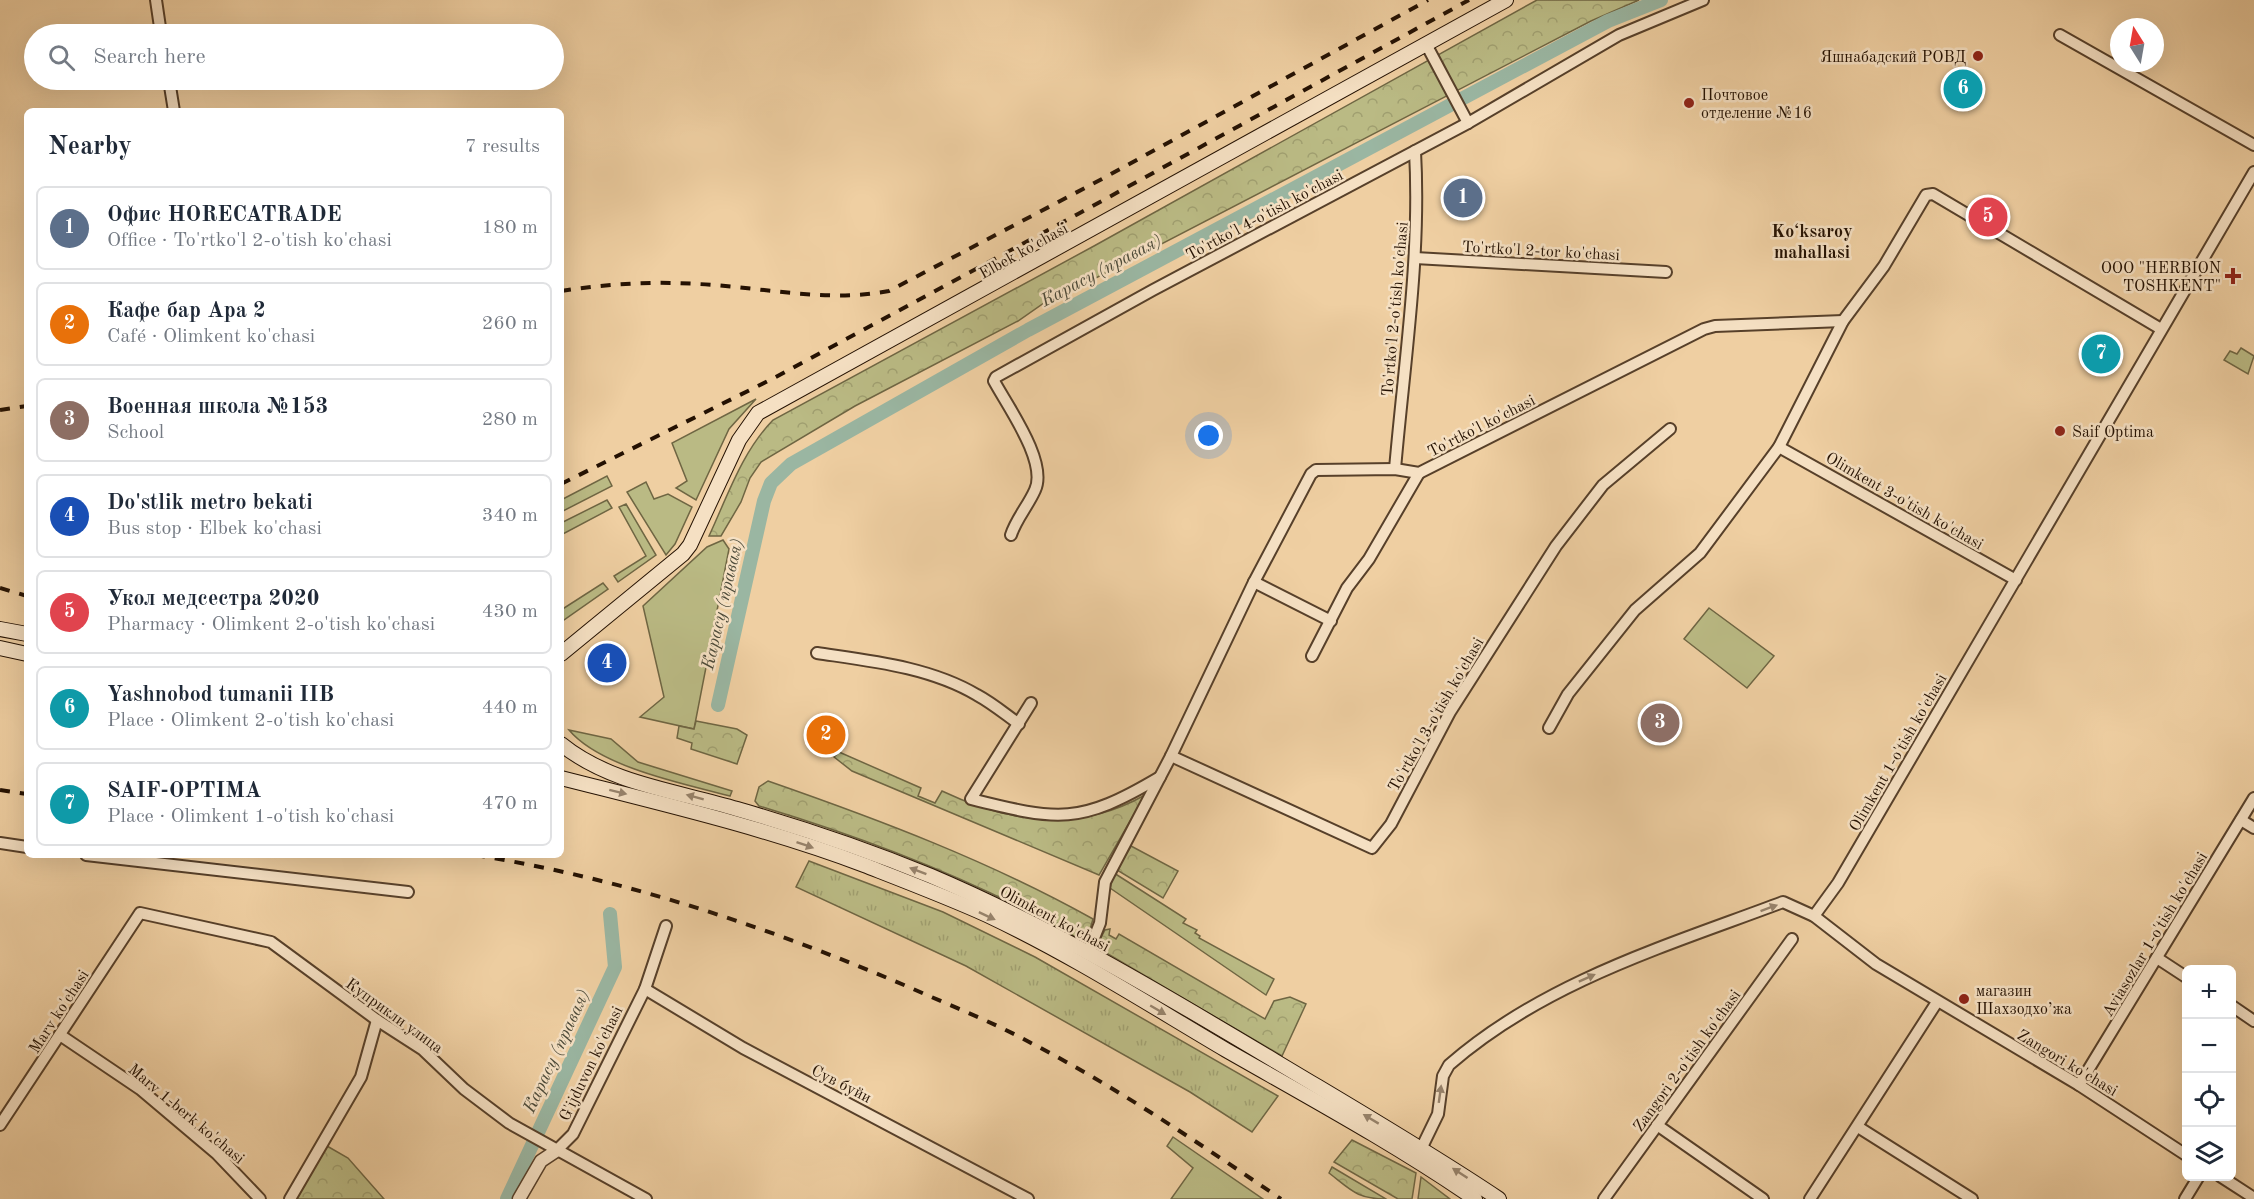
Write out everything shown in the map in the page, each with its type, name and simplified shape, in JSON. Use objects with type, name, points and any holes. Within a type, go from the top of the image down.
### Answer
[{"type":"main road","name":"Elbek ko'chasi","points":[[564,652],[675,563],[690,545],[739,440],[758,413],[1506,0]]},
{"type":"main road","name":"Elbek ko'chasi","points":[[564,643],[626,601]]},
{"type":"main road","points":[[0,628],[24,633]]},
{"type":"main road","points":[[0,648],[24,653]]},
{"type":"main road","name":"Olimkent ko'chasi","points":[[564,746],[580,759],[619,776],[804,829],[919,872],[1001,908],[1088,952],[1421,1149],[1499,1199]]},
{"type":"main road","name":"Olimkent ko'chasi","points":[[564,779],[684,809],[801,843],[863,865],[986,915],[1075,962],[1344,1117],[1425,1165],[1475,1199]]},
{"type":"street","points":[[156,0],[160,24]]},
{"type":"street","name":"To'rtko'l 4-o'tish ko'chasi","points":[[1011,535],[1015,523],[1035,490],[1038,476],[1035,458],[994,379],[1153,290],[1468,123],[1620,35],[1702,0]]},
{"type":"street","points":[[2060,35],[2254,145]]},
{"type":"street","points":[[1426,44],[1468,123]]},
{"type":"street","points":[[171,90],[174,108]]},
{"type":"street","name":"To'rtko'l 2-o'tish ko'chasi","points":[[1395,469],[1414,258],[1417,200],[1415,151]]},
{"type":"street","name":"Olimkent 1-o'tish ko'chasi","points":[[1814,916],[1838,884],[2254,172]]},
{"type":"street","points":[[1549,728],[1568,694],[1628,620],[1700,553],[1779,447],[1843,321],[1884,266],[1926,195],[1930,194],[2161,329]]},
{"type":"street","name":"To'rtko'l 2-tor ko'chasi","points":[[1414,258],[1666,272]]},
{"type":"street","name":"To'rtko'l ko'chasi","points":[[1088,952],[1100,923],[1105,882],[1171,756],[1254,582],[1311,474],[1316,470],[1395,469],[1419,473],[1714,326],[1843,321]]},
{"type":"street","name":"To'rtko'l 3-o'tish ko'chasi","points":[[1171,756],[1372,848],[1391,824],[1449,712],[1556,546],[1603,485],[1670,429]]},
{"type":"street","name":"Olimkent 3-o'tish ko'chasi","points":[[1779,447],[2016,580]]},
{"type":"street","points":[[1312,657],[1347,588],[1369,559],[1419,473]]},
{"type":"street","points":[[1254,582],[1331,621]]},
{"type":"street","points":[[817,653],[869,660],[932,675],[977,694],[1019,724]]},
{"type":"street","points":[[1031,703],[971,798],[1031,814],[1063,816],[1116,802],[1160,777]]},
{"type":"street","name":"Aviasozlar 1-o'tish ko'chasi","points":[[2079,1085],[2254,798]]},
{"type":"street","points":[[2241,820],[2254,828]]},
{"type":"street","points":[[0,843],[24,847]]},
{"type":"street","points":[[113,858],[408,892]]},
{"type":"street","points":[[1421,1149],[1438,1114],[1443,1077],[1449,1065],[1516,1014],[1564,988],[1639,955],[1783,902],[1814,916]]},
{"type":"street","name":"Куприкли улица","points":[[140,913],[271,942],[377,1020],[422,1049],[473,1096],[509,1123],[646,1199]]},
{"type":"street","name":"Marv ko'chasi","points":[[0,1125],[140,913]]},
{"type":"street","name":"Zangori ko'chasi","points":[[1814,916],[1876,964],[2079,1085],[2182,1152]]},
{"type":"street","name":"G'ijduvon ko'chasi","points":[[519,1199],[550,1147],[573,1134],[645,989],[666,926]]},
{"type":"street","name":"Zangori 2-o'tish ko'chasi","points":[[1604,1199],[1792,939]]},
{"type":"street","points":[[2157,958],[2182,974]]},
{"type":"street","name":"Сув буйи","points":[[645,989],[742,1048],[1028,1199]]},
{"type":"street","points":[[1810,1199],[1937,1002]]},
{"type":"street","points":[[2236,1009],[2254,1021]]},
{"type":"street","points":[[290,1199],[361,1077],[377,1020]]},
{"type":"street","name":"Marv 1-berk ko'chasi","points":[[60,1035],[140,1089],[217,1154],[260,1199]]},
{"type":"street","points":[[1657,1125],[1763,1199]]},
{"type":"street","points":[[1858,1127],[1972,1199]]},
{"type":"street","points":[[2185,1199],[2196,1181]]},
{"type":"street","points":[[2228,1181],[2254,1198]]},
{"type":"green space","points":[[1537,0],[1639,0],[1591,21],[1065,294],[1054,296],[1018,321],[855,406],[761,462],[750,478],[741,502],[721,536],[709,536],[744,460],[762,432],[773,420],[1094,246]]},
{"type":"green space","points":[[2241,348],[2254,356],[2248,374],[2224,360],[2230,351],[2237,354]]},
{"type":"green space","points":[[756,399],[729,429],[696,500],[676,488],[687,481],[672,443]]},
{"type":"green space","points":[[607,476],[612,486],[564,510],[564,498]]},
{"type":"green space","points":[[646,482],[654,499],[668,494],[692,507],[675,544],[666,555],[627,492]]},
{"type":"green space","points":[[607,500],[612,508],[564,533],[564,522]]},
{"type":"green space","points":[[626,504],[656,555],[618,582],[614,576],[646,556],[619,507]]},
{"type":"green space","points":[[723,540],[729,549],[694,729],[640,717],[664,697],[643,606],[707,547]]},
{"type":"green space","points":[[603,583],[608,589],[564,620],[564,608]]},
{"type":"green space","points":[[1709,608],[1774,656],[1747,688],[1684,639]]},
{"type":"green space","points":[[696,721],[737,729],[747,735],[737,764],[691,749],[692,743],[677,738],[679,726],[694,729]]},
{"type":"green space","points":[[569,730],[611,739],[638,762],[732,791],[730,796],[667,780],[621,764],[583,743]]},
{"type":"green space","points":[[839,752],[921,788],[918,796],[935,803],[942,791],[967,802],[1018,816],[1069,819],[1094,815],[1120,807],[1145,795],[1099,875],[852,771],[834,757]]},
{"type":"green space","points":[[768,781],[934,843],[1054,898],[1093,919],[1086,943],[967,882],[885,848],[759,806],[755,801],[759,787]]},
{"type":"green space","points":[[1131,846],[1178,871],[1163,898],[1117,870]]},
{"type":"green space","points":[[809,861],[943,912],[1035,957],[1278,1096],[1252,1132],[1190,1092],[966,966],[796,887]]},
{"type":"green space","points":[[1114,873],[1186,919],[1183,923],[1197,930],[1195,933],[1200,936],[1199,938],[1274,979],[1266,995],[1110,888]]},
{"type":"green space","points":[[1110,929],[1109,935],[1116,939],[1119,934],[1265,1019],[1274,1001],[1290,997],[1306,1004],[1282,1056],[1096,947],[1105,930]]},
{"type":"green space","points":[[1173,1137],[1263,1199],[1171,1199],[1193,1168],[1167,1146]]},
{"type":"green space","points":[[1352,1140],[1416,1173],[1412,1199],[1398,1199],[1334,1162]]},
{"type":"green space","points":[[327,1146],[348,1158],[384,1199],[296,1199]]},
{"type":"green space","points":[[1332,1167],[1386,1199],[1368,1197],[1349,1189],[1329,1173]]},
{"type":"green space","points":[[1421,1177],[1450,1199],[1418,1199]]},
{"type":"waterway","name":"Карасу (правая)","points":[[718,705],[764,501],[771,483],[791,464],[1028,330],[1608,21],[1661,0]]},
{"type":"waterway","name":"Карасу (правая)","points":[[507,1199],[615,967],[610,914]]},
{"type":"railway","points":[[564,291],[612,285],[681,283],[817,295],[889,291],[1102,179],[1428,0]]},
{"type":"railway","points":[[564,483],[774,378],[1469,0]]},
{"type":"railway","points":[[0,410],[24,406]]},
{"type":"railway","points":[[0,588],[24,595]]},
{"type":"railway","points":[[0,790],[24,794]]},
{"type":"railway","points":[[492,858],[587,877],[697,908],[805,945],[911,988],[1002,1028],[1063,1060],[1158,1117],[1281,1199]]},
{"type":"place","name":"Яшнабадский РОВД","points":[[1978,56]]},
{"type":"place","name":"Yashnobod tumanii IIB","points":[[1963,89]]},
{"type":"place","name":"Почтовое отделение №16","points":[[1689,103]]},
{"type":"place","name":"Офис HORECATRADE","points":[[1463,198]]},
{"type":"place","name":"Укол медсестра 2020","points":[[1988,217]]},
{"type":"place","name":"ООО \"HERBION TOSHKENT\"","points":[[2233,276]]},
{"type":"place","name":"SAIF-OPTIMA","points":[[2101,354]]},
{"type":"place","name":"Saif Optima","points":[[2060,431]]},
{"type":"place","name":"Do'stlik metro bekati","points":[[607,663]]},
{"type":"place","name":"Военная школа №153","points":[[1660,723]]},
{"type":"place","name":"Кафе бар Ара 2","points":[[826,735]]},
{"type":"place","name":"магазин Шахзодхо’жа","points":[[1964,999]]},
{"type":"district","name":"Koʻksaroy mahallasi","points":[[1812,241]]}]
